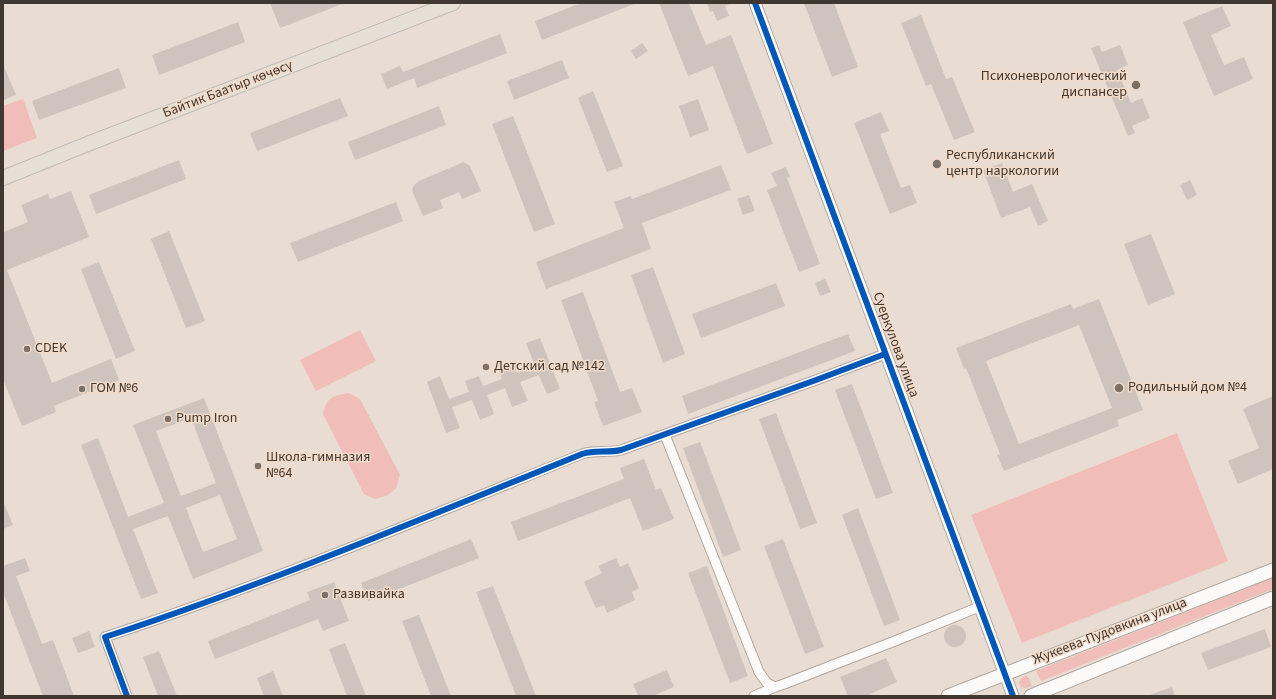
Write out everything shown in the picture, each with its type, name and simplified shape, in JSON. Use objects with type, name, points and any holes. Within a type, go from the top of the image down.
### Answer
[{"type":"main road","name":"Байтик Баатыр көчөсү","points":[[3,178],[453,3]]},
{"type":"main road","name":"Жукеева-Пудовкина улица","points":[[948,696],[1273,570]]},
{"type":"main road","name":"Жукеева-Пудовкина улица","points":[[1031,696],[1273,598]]},
{"type":"street","name":"Суеркулова улица","points":[[755,3],[1013,696]]},
{"type":"street","points":[[127,696],[105,637],[286,572],[582,454],[621,450],[885,354]]},
{"type":"street","points":[[665,435],[759,672],[767,683],[775,687]]},
{"type":"street","points":[[754,696],[979,607]]},
{"type":"shaded area","points":[[23,99],[37,138],[3,151],[3,106]]},
{"type":"shaded area","points":[[360,330],[376,361],[316,391],[300,360]]},
{"type":"shaded area","points":[[349,393],[360,399],[400,475],[396,488],[388,495],[375,499],[364,494],[323,414],[326,404],[331,398]]},
{"type":"shaded area","points":[[1177,433],[1228,561],[1022,643],[971,515]]},
{"type":"shaded area","points":[[1273,578],[1273,589],[1041,681],[1036,671]]},
{"type":"shaded area","points":[[1027,675],[1032,686],[1025,688],[1021,687],[1019,682]]},
{"type":"building","points":[[270,3],[342,3],[342,4],[280,28]]},
{"type":"building","points":[[581,3],[634,4],[542,40],[535,21]]},
{"type":"building","points":[[659,3],[689,3],[706,45],[731,35],[773,144],[747,154],[713,66],[688,76]]},
{"type":"building","points":[[707,3],[732,3],[725,6],[729,16],[717,21],[713,11],[710,12]]},
{"type":"building","points":[[804,3],[834,3],[858,67],[832,77]]},
{"type":"building","points":[[1222,6],[1231,26],[1211,35],[1224,65],[1244,57],[1253,79],[1214,96],[1183,22]]},
{"type":"building","points":[[921,15],[946,79],[952,77],[975,132],[954,140],[931,84],[926,86],[901,23]]},
{"type":"building","points":[[238,22],[245,42],[159,75],[152,55]]},
{"type":"building","points":[[500,34],[507,53],[417,88],[414,78],[387,89],[381,74],[400,66],[403,72]]},
{"type":"building","points":[[642,43],[648,51],[636,59],[631,51]]},
{"type":"building","points":[[1099,45],[1102,52],[1120,45],[1128,65],[1117,70],[1131,103],[1142,98],[1150,118],[1132,126],[1135,133],[1128,136],[1091,48]]},
{"type":"building","points":[[562,60],[569,78],[514,100],[507,81]]},
{"type":"building","points":[[3,64],[16,95],[3,100]]},
{"type":"building","points":[[119,68],[126,88],[39,120],[32,101]]},
{"type":"building","points":[[593,91],[623,166],[607,172],[578,98]]},
{"type":"building","points":[[340,98],[348,116],[257,151],[250,133]]},
{"type":"building","points":[[698,99],[709,130],[690,137],[679,106]]},
{"type":"building","points":[[439,106],[446,125],[355,160],[348,142]]},
{"type":"building","points":[[881,112],[889,131],[880,134],[901,188],[910,185],[917,203],[890,214],[854,123]]},
{"type":"building","points":[[513,116],[555,224],[534,232],[492,124]]},
{"type":"building","points":[[179,160],[186,179],[96,214],[89,195]]},
{"type":"building","points":[[464,162],[470,166],[481,191],[462,199],[459,192],[440,200],[443,208],[423,216],[412,190],[415,184]]},
{"type":"building","points":[[1002,163],[1013,192],[1032,184],[1048,221],[1038,226],[1030,207],[1001,218],[983,170]]},
{"type":"building","points":[[721,165],[731,190],[642,223],[651,249],[546,289],[536,262],[624,228],[614,202],[631,196],[632,199]]},
{"type":"building","points":[[786,167],[790,177],[787,178],[820,264],[799,272],[767,190],[777,186],[771,173]]},
{"type":"building","points":[[1190,180],[1197,195],[1187,200],[1180,185]]},
{"type":"building","points":[[71,191],[89,237],[7,270],[52,383],[111,359],[119,380],[54,406],[56,412],[22,426],[3,379],[3,232],[28,222],[21,205],[48,194],[50,199]]},
{"type":"building","points":[[749,195],[755,211],[743,215],[737,199]]},
{"type":"building","points":[[396,202],[403,221],[298,262],[290,243]]},
{"type":"building","points":[[169,231],[205,321],[186,328],[151,239]]},
{"type":"building","points":[[1151,234],[1175,294],[1148,305],[1124,244]]},
{"type":"building","points":[[99,262],[135,351],[116,359],[81,269]]},
{"type":"building","points":[[653,267],[685,354],[663,363],[631,275]]},
{"type":"building","points":[[825,279],[831,292],[820,296],[815,283]]},
{"type":"building","points":[[776,283],[785,306],[701,338],[692,314]]},
{"type":"building","points":[[583,292],[620,392],[632,388],[642,412],[603,426],[594,402],[598,401],[561,300]]},
{"type":"building","name":"Родильный дом №4","points":[[1099,299],[1143,410],[1117,420],[1119,426],[1004,471],[997,455],[1000,454],[966,368],[964,369],[956,348],[1071,304],[1073,309]],"holes":[[[1079,325],[1112,408],[1019,444],[986,361]]]},
{"type":"building","points":[[848,334],[855,351],[688,414],[682,396]]},
{"type":"building","points":[[540,338],[560,389],[547,394],[539,375],[520,382],[528,401],[512,407],[505,388],[487,395],[494,414],[480,420],[472,400],[452,407],[460,428],[446,433],[427,382],[440,376],[449,399],[469,392],[465,381],[479,376],[483,386],[502,379],[498,369],[513,363],[517,373],[535,366],[526,343]]},
{"type":"building","points":[[852,384],[893,493],[876,499],[835,390]]},
{"type":"building","points":[[1273,396],[1273,469],[1238,484],[1228,461],[1259,448],[1243,409]]},
{"type":"building","points":[[204,398],[263,551],[193,579],[168,516],[133,529],[158,593],[141,599],[81,445],[98,438],[128,517],[164,503],[133,425]],"holes":[[[191,418],[216,483],[181,496],[156,431]],[[220,495],[237,539],[203,552],[186,508]]]},
{"type":"building","points":[[776,413],[817,523],[800,529],[759,419]]},
{"type":"building","points":[[700,442],[741,550],[723,557],[683,448]]},
{"type":"building","points":[[644,459],[656,490],[661,488],[674,519],[643,531],[630,498],[518,541],[511,522],[624,479],[620,468]]},
{"type":"building","points":[[3,501],[13,525],[3,529]]},
{"type":"building","points":[[858,508],[900,620],[884,626],[842,515]]},
{"type":"building","points":[[471,539],[479,558],[368,601],[361,583]]},
{"type":"building","points":[[783,539],[824,647],[805,654],[764,546]]},
{"type":"building","points":[[25,558],[30,571],[16,576],[42,644],[53,640],[74,696],[43,696],[3,592],[3,566]]},
{"type":"building","points":[[616,558],[620,567],[628,563],[639,588],[632,592],[635,600],[607,613],[604,605],[596,608],[584,582],[602,573],[598,566]]},
{"type":"building","points":[[707,566],[748,676],[730,683],[688,573]]},
{"type":"building","points":[[334,582],[349,621],[323,631],[318,619],[215,659],[208,641],[310,600],[307,592]]},
{"type":"building","points":[[493,586],[536,696],[516,696],[476,592]]},
{"type":"building","points":[[419,615],[451,696],[431,696],[402,621]]},
{"type":"building","points":[[955,625],[963,628],[966,636],[963,644],[955,647],[947,644],[944,636],[947,628]]},
{"type":"building","points":[[1265,629],[1271,647],[1208,670],[1201,653]]},
{"type":"building","points":[[89,631],[95,647],[78,653],[72,638]]},
{"type":"building","points":[[345,643],[366,696],[347,696],[329,649]]},
{"type":"building","points":[[159,651],[177,696],[158,696],[143,657]]},
{"type":"building","points":[[886,658],[897,682],[866,696],[848,696],[840,677]]},
{"type":"building","points":[[667,670],[674,687],[653,696],[638,696],[633,684]]},
{"type":"building","points":[[273,671],[283,696],[264,696],[257,678]]},
{"type":"building","points":[[1172,687],[1175,696],[1150,696],[1150,695]]},
{"type":"cycle path","points":[[755,3],[1013,696]]},
{"type":"cycle path","points":[[127,696],[105,637],[166,617],[285,573],[582,454],[621,450],[885,354]]},
{"type":"place","name":"Психоневрологический диспансер","points":[[1136,85]]},
{"type":"place","name":"Республиканский центр наркологии","points":[[937,164]]},
{"type":"place","name":"CDEK","points":[[27,349]]},
{"type":"place","name":"Детский сад №142","points":[[486,367]]},
{"type":"place","name":"Родильный дом №4","points":[[1119,388]]},
{"type":"place","name":"ГОМ №6","points":[[82,389]]},
{"type":"place","name":"Pump Iron","points":[[168,419]]},
{"type":"place","name":"Школа-гимназия №64","points":[[258,466]]},
{"type":"place","name":"Развивайка","points":[[325,595]]}]
